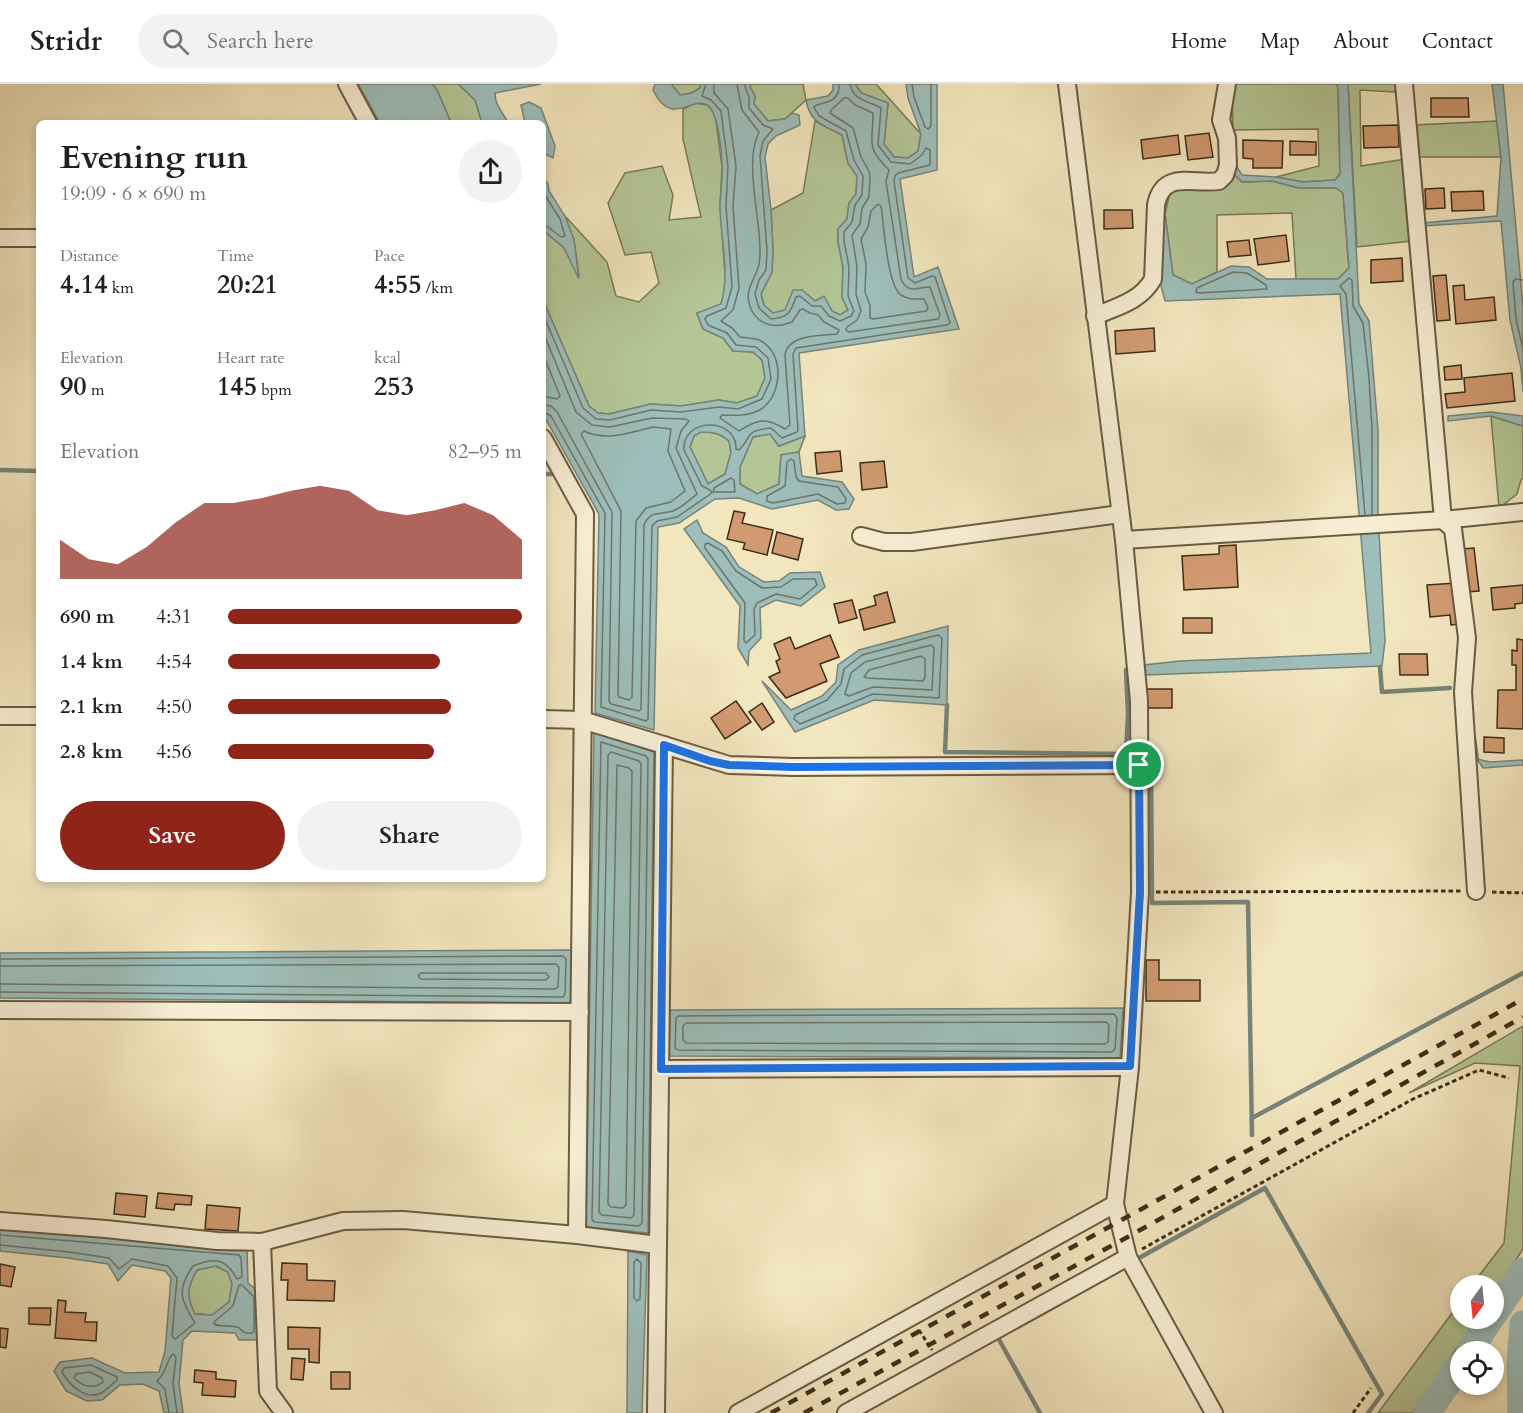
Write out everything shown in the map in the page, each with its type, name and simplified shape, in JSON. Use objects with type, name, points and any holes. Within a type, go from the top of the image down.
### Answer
[{"type":"street","points":[[347,84],[366,120]]},
{"type":"street","points":[[1067,84],[1124,540],[1139,701],[1140,892],[1130,1066],[1115,1204],[1128,1257],[1214,1413]]},
{"type":"street","points":[[1095,316],[1138,297],[1147,290],[1153,279],[1157,196],[1164,187],[1174,181],[1219,181],[1225,175],[1228,165],[1227,138],[1221,120],[1227,84]]},
{"type":"street","points":[[1404,84],[1443,520],[1453,529],[1467,638],[1462,692],[1476,891]]},
{"type":"street","points":[[0,238],[36,238]]},
{"type":"street","points":[[546,443],[585,514],[577,1235]]},
{"type":"street","points":[[1124,540],[1443,520],[1523,512]]},
{"type":"street","points":[[861,536],[884,542],[912,543],[1120,514]]},
{"type":"street","points":[[0,716],[36,716]]},
{"type":"street","points":[[546,719],[582,720],[729,765],[793,767],[1139,765]]},
{"type":"street","points":[[656,1413],[643,1243],[661,1069],[664,745]]},
{"type":"street","points":[[0,1011],[580,1012]]},
{"type":"street","points":[[661,1069],[1130,1066]]},
{"type":"street","points":[[738,1413],[1115,1204]]},
{"type":"street","points":[[0,1221],[106,1228],[217,1241],[262,1242],[343,1221],[403,1220],[643,1243]]},
{"type":"street","points":[[262,1242],[268,1391],[284,1413]]},
{"type":"street","points":[[846,1413],[1128,1257]]},
{"type":"path","points":[[1160,892],[1476,891],[1523,893]]},
{"type":"path","points":[[1128,1257],[1413,1099],[1479,1070],[1509,1078]]},
{"type":"path","points":[[912,1317],[939,1362]]},
{"type":"path","points":[[1353,1413],[1371,1388]]},
{"type":"green space","points":[[432,84],[458,84],[475,100],[481,120],[450,120],[437,90]]},
{"type":"green space","points":[[671,84],[701,84],[700,88],[692,93],[680,95]]},
{"type":"green space","points":[[751,84],[803,84],[806,100],[785,119],[768,121],[754,104],[755,96],[750,87]]},
{"type":"green space","points":[[855,84],[876,84],[921,134],[918,151],[908,158],[894,157],[884,144],[888,103],[861,93]]},
{"type":"green space","points":[[1235,84],[1336,84],[1338,87],[1340,174],[1335,180],[1303,182],[1276,177],[1319,166],[1318,129],[1233,130],[1232,99]]},
{"type":"green space","points":[[1348,84],[1400,84],[1394,92],[1360,90],[1361,166],[1405,159],[1411,241],[1357,247]]},
{"type":"green space","points":[[696,103],[707,105],[715,113],[722,167],[720,206],[726,287],[721,304],[697,314],[703,329],[723,338],[733,351],[753,352],[762,360],[765,378],[757,396],[737,403],[719,400],[681,406],[651,404],[609,414],[598,413],[589,406],[546,307],[546,233],[564,248],[579,276],[574,240],[565,216],[607,262],[616,296],[639,302],[659,283],[651,252],[625,255],[608,203],[625,173],[662,166],[673,195],[669,220],[701,217],[683,139],[683,109]]},
{"type":"green space","points":[[815,121],[842,135],[848,163],[857,176],[856,194],[849,203],[847,219],[838,229],[843,267],[842,297],[848,310],[840,315],[832,311],[826,302],[815,301],[802,290],[785,311],[773,313],[764,305],[761,294],[772,272],[771,210],[803,193]]},
{"type":"green space","points":[[1497,121],[1501,157],[1417,157],[1414,125]]},
{"type":"green space","points":[[1233,173],[1242,182],[1272,181],[1299,188],[1336,188],[1343,193],[1349,268],[1338,279],[1296,279],[1292,213],[1217,215],[1217,272],[1192,284],[1173,275],[1165,214],[1171,188]]},
{"type":"green space","points":[[1491,416],[1523,426],[1523,478],[1517,494],[1499,508]]},
{"type":"green space","points":[[701,432],[709,432],[725,438],[729,441],[731,453],[725,474],[708,484],[690,447],[694,436]]},
{"type":"green space","points":[[770,434],[779,446],[805,436],[799,452],[781,455],[779,484],[757,494],[740,484],[740,467],[753,437]]},
{"type":"green space","points":[[1523,1026],[1523,1249],[1504,1278],[1504,1275],[1480,1275],[1504,1243],[1520,1066],[1475,1063],[1409,1093]]},
{"type":"green space","points":[[215,1266],[228,1272],[232,1284],[229,1302],[212,1315],[194,1314],[189,1297],[191,1282],[197,1270]]},
{"type":"green space","points":[[1450,1316],[1450,1329],[1469,1329],[1461,1341],[1450,1341],[1450,1358],[1414,1413],[1378,1413]]},
{"type":"water","points":[[358,84],[432,84],[437,90],[450,120],[378,120]]},
{"type":"water","points":[[458,84],[541,84],[495,93],[495,98],[506,120],[481,120],[475,100]]},
{"type":"water","points":[[655,84],[671,84],[680,95],[692,93],[700,88],[701,84],[751,84],[750,87],[755,96],[754,104],[768,121],[785,119],[792,113],[799,115],[800,125],[776,136],[768,144],[765,157],[773,250],[772,272],[761,294],[764,305],[773,313],[785,310],[793,290],[802,290],[815,301],[824,296],[832,311],[840,315],[848,310],[842,297],[843,267],[838,229],[847,219],[849,203],[856,194],[857,176],[848,163],[842,135],[814,119],[806,100],[828,96],[833,90],[833,84],[855,84],[861,93],[888,103],[884,144],[894,157],[908,158],[918,151],[921,134],[908,98],[906,84],[937,84],[937,170],[900,179],[914,277],[938,267],[959,329],[799,353],[805,436],[779,446],[770,434],[753,437],[740,467],[740,484],[757,494],[779,484],[781,455],[799,452],[802,476],[842,482],[854,499],[849,509],[836,510],[818,500],[772,509],[739,498],[715,499],[679,523],[658,527],[654,730],[595,713],[599,514],[546,419],[546,307],[589,406],[598,413],[609,414],[651,404],[681,406],[719,400],[737,403],[757,396],[765,378],[762,360],[753,352],[733,351],[723,338],[703,329],[697,313],[721,304],[724,292],[720,208],[722,160],[714,115],[707,105],[701,103],[674,109],[660,101],[653,90]],"holes":[[[701,432],[716,434],[729,441],[731,453],[725,474],[708,484],[690,447],[694,436]]]},
{"type":"water","points":[[1336,84],[1348,84],[1359,304],[1369,321],[1378,430],[1378,515],[1385,641],[1382,666],[1145,675],[1144,665],[1180,661],[1371,653],[1340,294],[1165,301],[1159,278],[1163,260],[1163,204],[1168,196],[1165,214],[1173,275],[1192,284],[1231,266],[1249,267],[1267,279],[1338,279],[1349,268],[1343,193],[1336,188],[1299,188],[1272,181],[1242,182],[1233,173],[1235,164],[1242,175],[1276,177],[1303,182],[1335,180],[1340,174],[1338,87]]},
{"type":"water","points":[[1492,84],[1503,84],[1523,307],[1523,392],[1521,368],[1510,320],[1501,221],[1423,226],[1423,223],[1497,216],[1501,157]]},
{"type":"water","points":[[529,102],[541,108],[545,120],[524,120],[521,105]]},
{"type":"water","points":[[546,122],[555,146],[553,158],[546,154]]},
{"type":"water","points":[[546,181],[549,191],[565,216],[574,240],[579,279],[564,248],[546,233]]},
{"type":"water","points":[[1491,412],[1523,416],[1523,426],[1491,416],[1448,421],[1448,416]]},
{"type":"water","points":[[697,520],[703,533],[726,547],[739,567],[764,582],[779,581],[790,573],[820,572],[825,587],[801,606],[776,600],[760,608],[761,638],[749,651],[748,665],[738,648],[740,606],[684,529]]},
{"type":"water","points":[[948,626],[947,705],[874,700],[795,732],[762,681],[791,710],[822,696],[836,682],[838,665],[859,650]]},
{"type":"water","points":[[594,732],[654,752],[648,1233],[586,1227]]},
{"type":"water","points":[[1477,759],[1490,762],[1523,760],[1523,765],[1483,768]]},
{"type":"water","points":[[573,950],[571,1003],[0,998],[0,953]]},
{"type":"water","points":[[1123,1008],[1120,1058],[669,1056],[670,1010]]},
{"type":"water","points":[[0,1229],[247,1250],[248,1283],[260,1293],[260,1340],[239,1340],[235,1333],[192,1331],[183,1340],[179,1383],[183,1413],[164,1413],[159,1391],[143,1384],[120,1385],[102,1400],[87,1401],[66,1391],[54,1371],[60,1362],[92,1358],[125,1373],[159,1372],[165,1351],[171,1278],[165,1271],[132,1265],[118,1281],[108,1264],[0,1251]],"holes":[[[216,1266],[228,1272],[232,1284],[229,1302],[212,1315],[195,1314],[189,1292],[197,1270]]]},
{"type":"water","points":[[628,1251],[647,1255],[642,1413],[627,1413]]},
{"type":"building","points":[[1431,98],[1468,98],[1469,117],[1431,117]]},
{"type":"building","points":[[1398,125],[1399,147],[1364,148],[1363,126]]},
{"type":"building","points":[[1209,133],[1213,157],[1188,160],[1185,136]]},
{"type":"building","points":[[1178,135],[1180,154],[1143,159],[1141,140]]},
{"type":"building","points":[[1243,140],[1283,141],[1282,168],[1253,168],[1253,159],[1243,158]]},
{"type":"building","points":[[1290,141],[1316,142],[1316,155],[1290,155]]},
{"type":"building","points":[[1444,188],[1445,208],[1426,209],[1425,189]]},
{"type":"building","points":[[1483,191],[1484,210],[1452,211],[1451,192]]},
{"type":"building","points":[[1104,210],[1132,210],[1133,228],[1104,229]]},
{"type":"building","points":[[1286,235],[1289,261],[1258,265],[1254,239]]},
{"type":"building","points":[[1249,240],[1251,255],[1229,257],[1227,242]]},
{"type":"building","points":[[1402,258],[1403,281],[1371,283],[1371,260]]},
{"type":"building","points":[[1446,275],[1450,320],[1437,321],[1433,276]]},
{"type":"building","points":[[1464,285],[1465,300],[1494,297],[1496,320],[1456,324],[1453,286]]},
{"type":"building","points":[[1154,328],[1155,351],[1116,354],[1115,331]]},
{"type":"building","points":[[1461,365],[1462,379],[1445,380],[1444,367]]},
{"type":"building","points":[[1512,373],[1515,401],[1447,408],[1445,394],[1465,392],[1464,378]]},
{"type":"building","points":[[840,451],[842,471],[817,474],[815,453]]},
{"type":"building","points":[[884,461],[887,487],[862,490],[860,463]]},
{"type":"building","points":[[734,511],[745,513],[742,523],[773,530],[767,555],[743,549],[745,543],[727,539]]},
{"type":"building","points":[[777,532],[803,539],[798,560],[772,553]]},
{"type":"building","points":[[1236,545],[1238,587],[1184,590],[1182,556],[1219,554],[1219,546]]},
{"type":"building","points":[[1474,548],[1479,591],[1467,592],[1462,549]]},
{"type":"building","points":[[1456,583],[1459,624],[1451,625],[1450,615],[1430,617],[1427,585]]},
{"type":"building","points":[[1523,585],[1523,603],[1515,604],[1515,608],[1493,610],[1491,588]]},
{"type":"building","points":[[887,592],[895,622],[864,630],[859,610],[876,605],[874,596]]},
{"type":"building","points":[[852,600],[857,618],[839,623],[834,604]]},
{"type":"building","points":[[1183,618],[1212,618],[1212,633],[1183,633]]},
{"type":"building","points":[[830,635],[839,657],[820,664],[827,681],[786,698],[769,677],[780,672],[776,661],[780,659],[774,644],[790,637],[795,649]]},
{"type":"building","points":[[1517,639],[1523,640],[1523,729],[1497,728],[1498,690],[1516,690],[1516,665],[1512,665],[1512,650],[1517,651]]},
{"type":"building","points":[[1399,654],[1427,654],[1428,675],[1400,675]]},
{"type":"building","points":[[1147,689],[1172,689],[1172,708],[1147,708]]},
{"type":"building","points":[[736,701],[751,722],[725,739],[711,718]]},
{"type":"building","points":[[762,703],[774,722],[762,730],[749,712]]},
{"type":"building","points":[[1484,737],[1504,738],[1504,753],[1484,752]]},
{"type":"building","points":[[1146,960],[1159,960],[1159,980],[1200,980],[1200,1001],[1146,1001]]},
{"type":"building","points":[[116,1193],[147,1196],[145,1217],[114,1214]]},
{"type":"building","points":[[158,1193],[192,1196],[191,1205],[175,1204],[174,1210],[156,1208]]},
{"type":"building","points":[[207,1205],[240,1208],[238,1231],[205,1229]]},
{"type":"building","points":[[282,1263],[307,1264],[307,1280],[335,1281],[334,1301],[287,1300],[288,1280],[281,1280]]},
{"type":"building","points":[[0,1264],[15,1267],[11,1287],[0,1285]]},
{"type":"building","points":[[58,1300],[66,1301],[65,1312],[86,1313],[85,1322],[97,1322],[96,1341],[55,1338]]},
{"type":"building","points":[[29,1308],[51,1308],[50,1325],[29,1324]]},
{"type":"building","points":[[288,1327],[320,1328],[319,1363],[309,1362],[309,1349],[288,1349]]},
{"type":"building","points":[[0,1328],[8,1329],[6,1348],[0,1347]]},
{"type":"building","points":[[292,1358],[305,1359],[303,1380],[291,1379]]},
{"type":"building","points":[[195,1370],[216,1372],[216,1379],[236,1381],[235,1397],[202,1395],[203,1383],[194,1382]]},
{"type":"building","points":[[331,1372],[350,1372],[350,1389],[331,1389]]},
{"type":"waterway","points":[[0,470],[36,471]]},
{"type":"waterway","points":[[546,474],[555,474]]},
{"type":"waterway","points":[[1380,667],[1382,692],[1450,688]]},
{"type":"waterway","points":[[947,705],[945,752],[1126,754],[1128,714],[1126,670]]},
{"type":"waterway","points":[[1474,738],[1477,759]]},
{"type":"waterway","points":[[1151,755],[1152,903],[1248,902],[1252,1135]]},
{"type":"waterway","points":[[1252,1118],[1523,973]]},
{"type":"waterway","points":[[1139,1258],[1265,1188],[1382,1394],[1368,1413]]},
{"type":"waterway","points":[[1504,1299],[1523,1271]]},
{"type":"waterway","points":[[1521,1413],[1520,1362],[1523,1324]]},
{"type":"waterway","points":[[1476,1341],[1484,1329]]},
{"type":"waterway","points":[[997,1336],[1040,1413]]},
{"type":"waterway","points":[[1427,1413],[1450,1380]]},
{"type":"railway","points":[[771,1413],[1523,999]]},
{"type":"railway","points":[[804,1413],[1124,1239],[1523,1017]]},
{"type":"route","points":[[664,745],[729,765],[793,767],[1139,765],[1140,892],[1130,1066],[661,1069],[664,745]]}]
